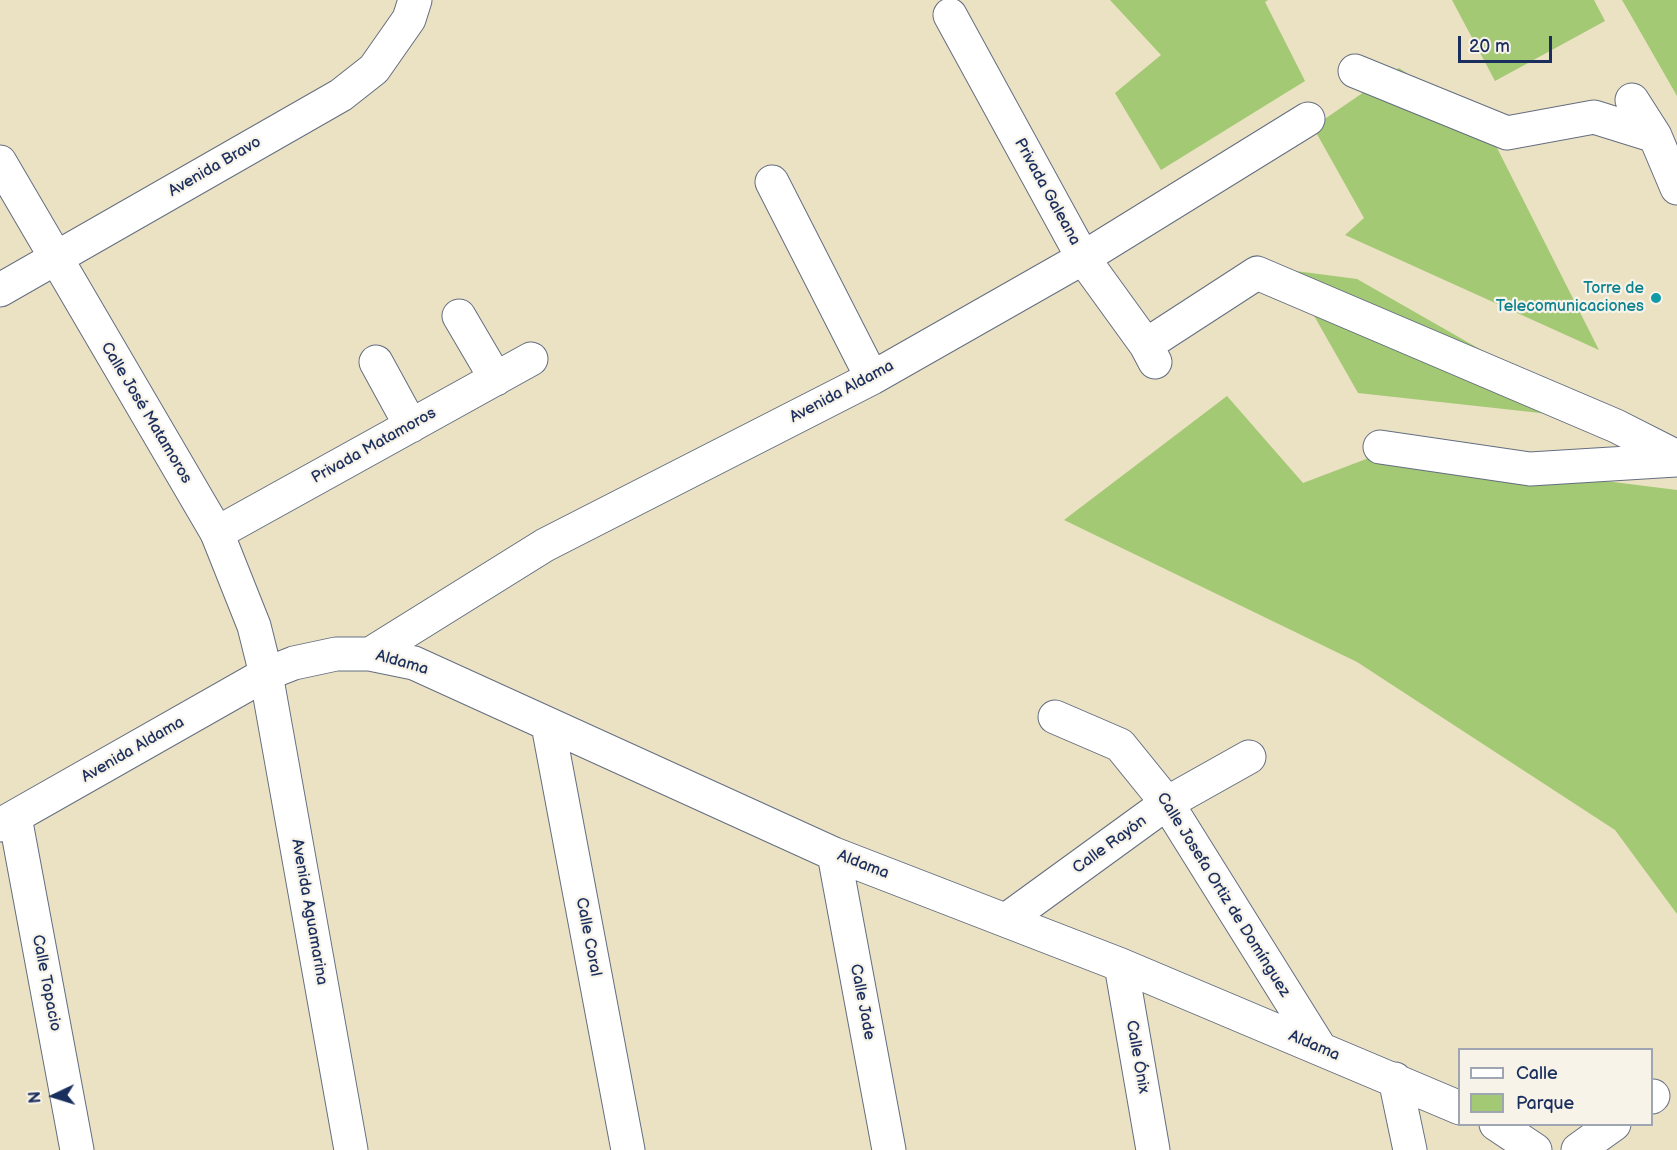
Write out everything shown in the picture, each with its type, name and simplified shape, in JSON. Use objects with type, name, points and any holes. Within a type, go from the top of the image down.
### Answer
[{"type":"street","name":"Avenida Bravo","points":[[0,290],[341,95],[374,69],[412,9]]},
{"type":"street","name":"Privada Galeana","points":[[950,15],[1083,258],[1151,354],[1257,273],[1616,426],[1677,458]]},
{"type":"street","points":[[1355,71],[1507,133],[1594,117],[1655,136]]},
{"type":"street","points":[[1632,100],[1655,136],[1677,188]]},
{"type":"street","name":"Avenida Aldama","points":[[369,654],[545,545],[872,378],[1083,258],[1308,118]]},
{"type":"street","name":"Calle José Matamoros","points":[[0,162],[54,258],[217,533],[255,626],[266,674]]},
{"type":"street","points":[[772,182],[872,378]]},
{"type":"street","points":[[459,316],[496,379]]},
{"type":"street","name":"Privada Matamoros","points":[[217,533],[531,359]]},
{"type":"street","points":[[376,362],[411,426]]},
{"type":"street","points":[[1380,447],[1530,469],[1677,458]]},
{"type":"street","name":"Aldama","points":[[266,674],[294,663],[336,654],[369,654],[414,663],[834,854],[1121,965],[1458,1107]]},
{"type":"street","name":"Avenida Aldama","points":[[7,821],[266,674]]},
{"type":"street","name":"Avenida Aguamarina","points":[[266,674],[351,1150]]},
{"type":"street","name":"Calle Josefa Ortiz de Domínguez","points":[[1055,717],[1120,745],[1167,803],[1320,1048]]},
{"type":"street","name":"Calle Coral","points":[[548,725],[628,1150]]},
{"type":"street","name":"Calle Rayón","points":[[1006,920],[1167,803],[1249,757]]},
{"type":"street","name":"Calle Topacio","points":[[7,821],[77,1150]]},
{"type":"street","name":"Calle Jade","points":[[834,854],[890,1150]]},
{"type":"street","name":"Calle Ónix","points":[[1121,965],[1153,1150]]},
{"type":"street","points":[[1395,1079],[1410,1150]]},
{"type":"street","points":[[1578,1150],[1613,1126]]},
{"type":"street","points":[[1502,1127],[1535,1150]]},
{"type":"green space","points":[[1110,0],[1268,0],[1265,2],[1305,81],[1161,170],[1115,93],[1161,55]]},
{"type":"green space","points":[[1452,0],[1594,0],[1605,21],[1495,81]]},
{"type":"green space","points":[[1622,0],[1677,0],[1677,96],[1629,12]]},
{"type":"green space","points":[[1399,68],[1486,126],[1599,350],[1345,235],[1364,218],[1313,127]]},
{"type":"green space","points":[[1288,270],[1357,279],[1604,420],[1358,393]]},
{"type":"green space","points":[[1227,396],[1303,483],[1382,453],[1677,490],[1677,914],[1615,830],[1357,662],[1064,520]]},
{"type":"place","name":"Torre de Telecomunicaciones","points":[[1656,298]]}]
